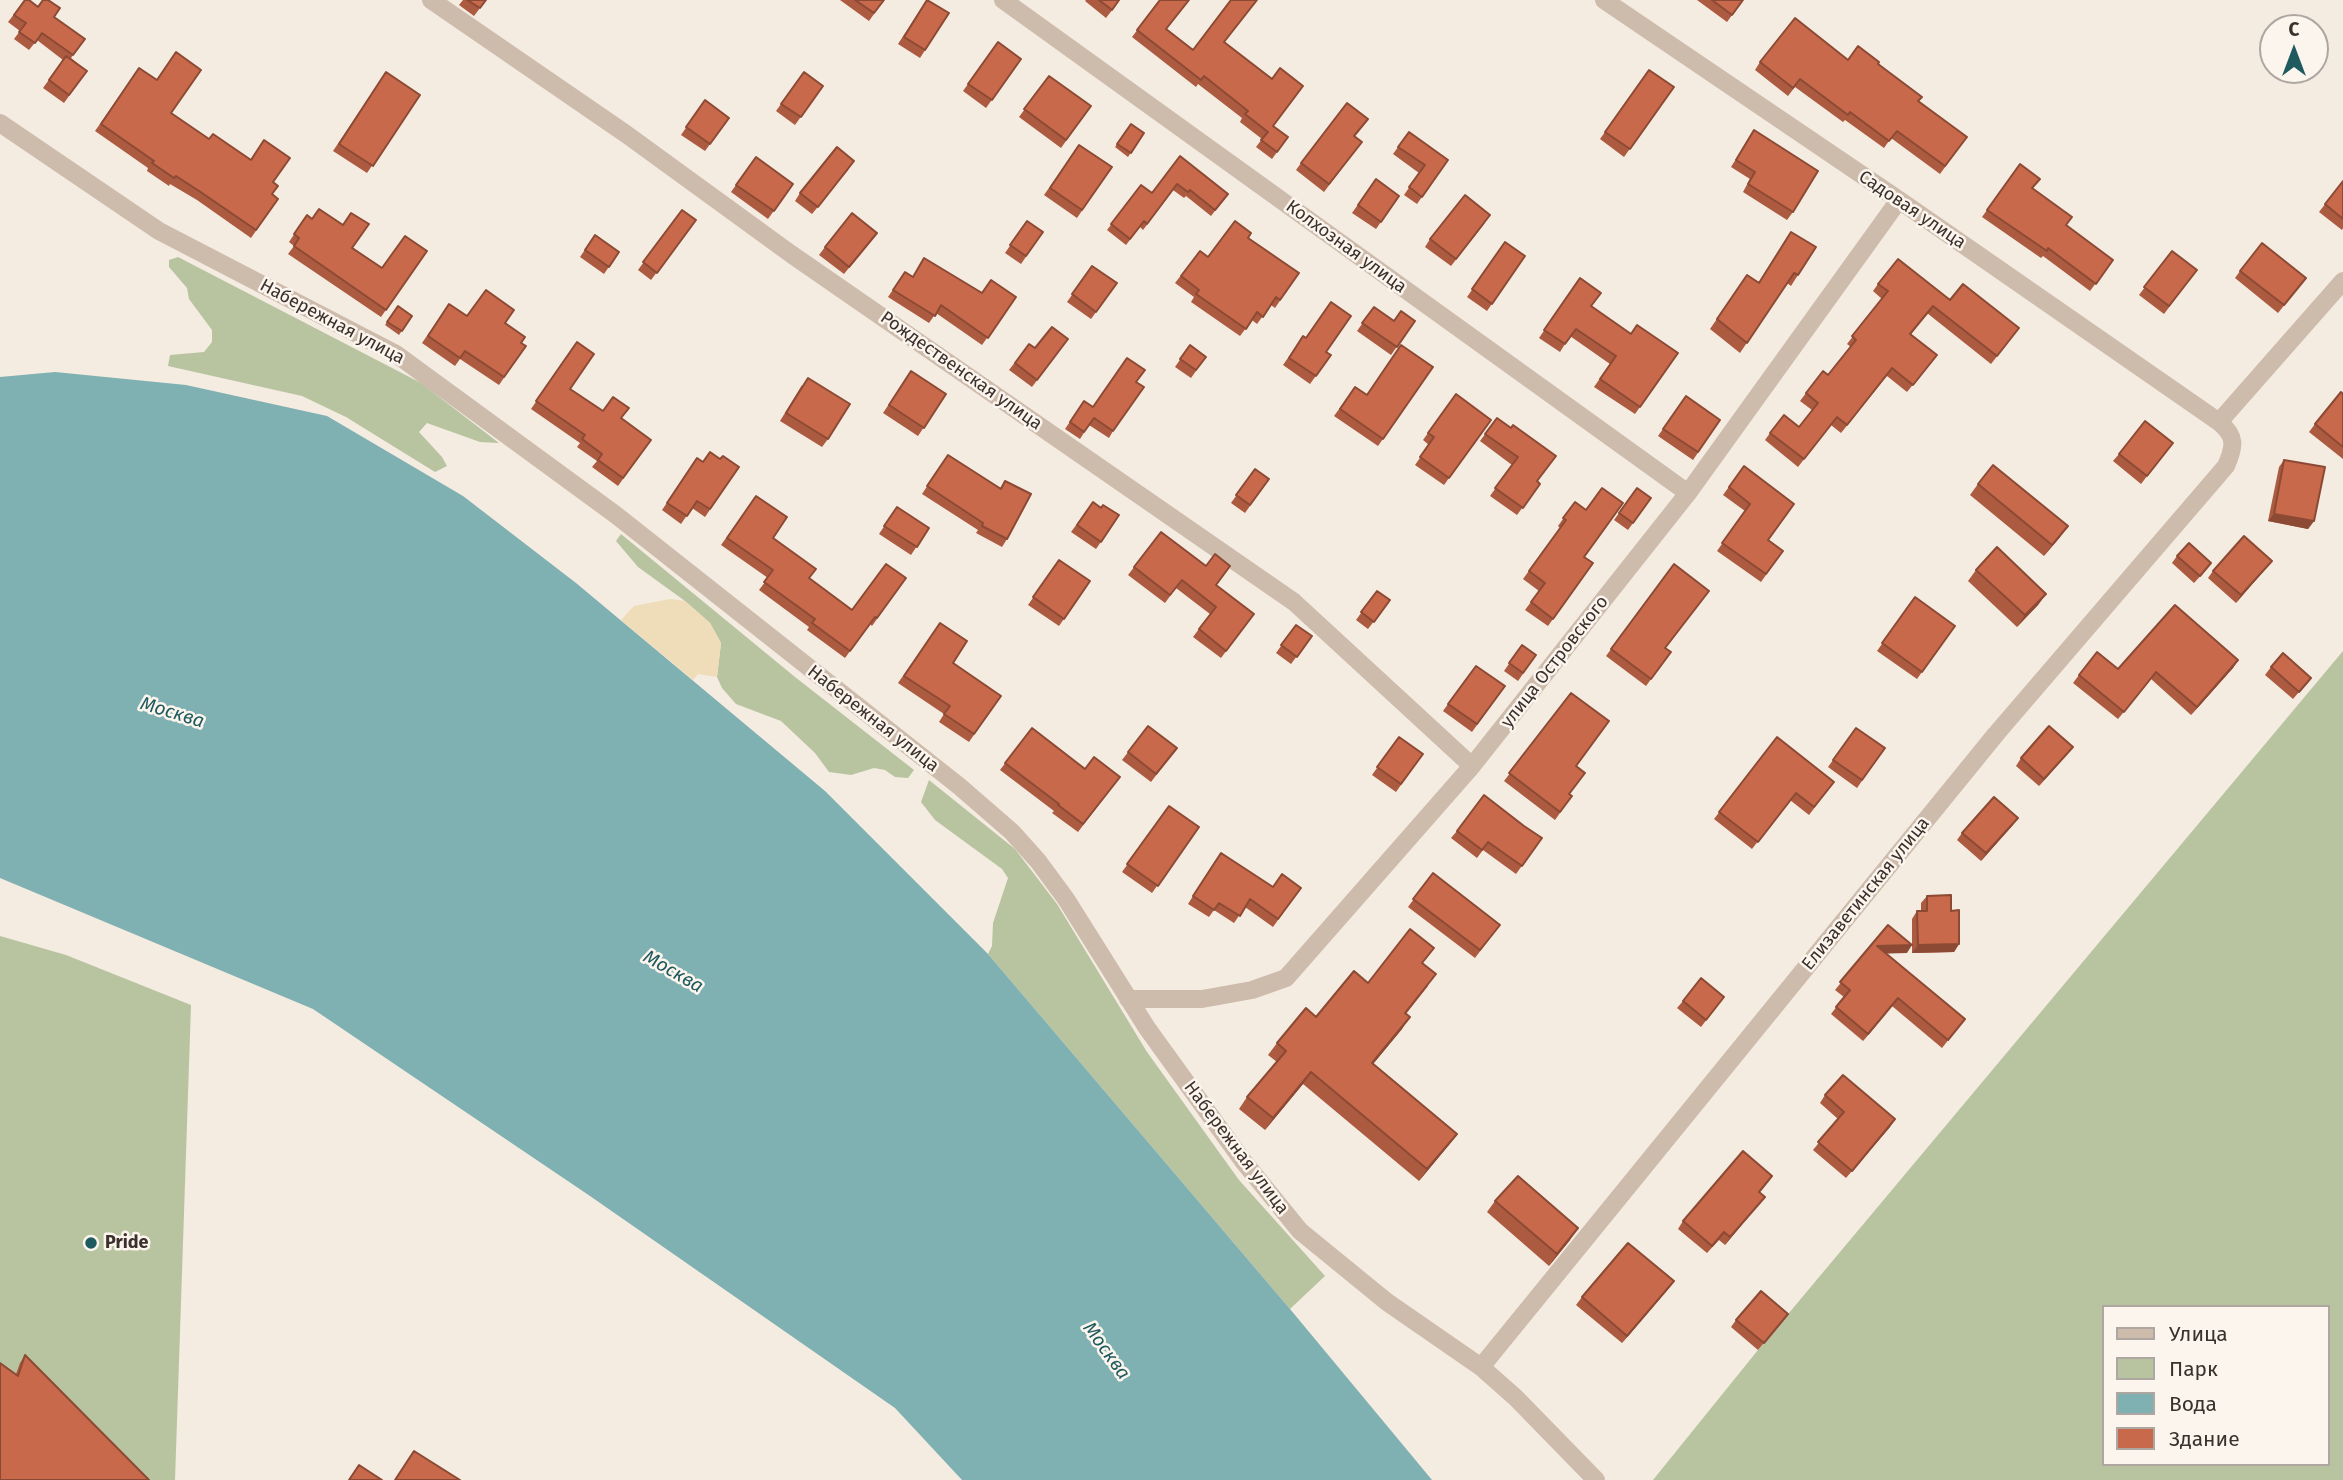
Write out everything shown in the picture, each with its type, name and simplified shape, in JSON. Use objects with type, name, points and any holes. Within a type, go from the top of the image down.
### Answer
[{"type":"street","name":"Рождественская улица","points":[[431,0],[626,134],[791,254],[1294,602],[1472,766]]},
{"type":"street","name":"Колхозная улица","points":[[1003,0],[1688,493]]},
{"type":"street","name":"Садовая улица","points":[[1604,0],[2219,422]]},
{"type":"street","name":"Набережная улица","points":[[0,123],[159,231],[396,354],[616,514],[1012,832],[1066,898],[1128,999],[1236,1151],[1300,1231],[1387,1302],[1481,1367],[1516,1398],[1596,1480]]},
{"type":"street","name":"улица Островского","points":[[1128,999],[1202,999],[1252,990],[1286,978],[1472,766],[1688,493],[1899,200]]},
{"type":"street","points":[[2219,422],[2343,281]]},
{"type":"street","name":"Елизаветинская улица","points":[[1481,1367],[1996,734],[2226,466],[2233,440],[2228,430],[2219,422]]},
{"type":"green space","points":[[178,257],[421,383],[499,443],[480,442],[427,423],[419,432],[447,466],[435,472],[346,417],[302,396],[168,366],[170,355],[204,352],[212,342],[212,330],[189,299],[187,288],[169,267],[169,260]]},
{"type":"green space","points":[[621,534],[795,677],[914,770],[908,778],[895,777],[885,770],[874,768],[851,775],[829,772],[815,753],[781,721],[736,704],[722,688],[717,677],[721,643],[710,623],[638,567],[616,541]]},
{"type":"green space","points":[[2343,651],[2343,1480],[1653,1480],[1758,1350]]},
{"type":"green space","points":[[929,780],[1015,849],[1057,904],[1147,1052],[1239,1180],[1325,1276],[1290,1309],[988,954],[992,946],[993,923],[1008,878],[1002,869],[935,820],[921,802]]},
{"type":"green space","name":"Pride","points":[[0,936],[66,955],[191,1005],[175,1480],[0,1480]]},
{"type":"sand","points":[[670,599],[685,601],[710,623],[721,643],[717,677],[698,674],[693,680],[621,620],[634,606]]},
{"type":"water","name":"Москва","points":[[55,372],[186,385],[327,416],[463,496],[576,583],[825,791],[988,954],[1432,1480],[962,1480],[895,1408],[590,1196],[313,1009],[0,878],[0,377]]},
{"type":"building","points":[[25,0],[38,7],[43,0],[48,0],[60,8],[54,17],[85,39],[73,55],[42,33],[35,43],[19,32],[26,23],[14,15]]},
{"type":"building","points":[[467,0],[486,0],[480,8]]},
{"type":"building","points":[[855,0],[884,0],[874,13]]},
{"type":"building","points":[[927,0],[949,13],[925,50],[904,37]]},
{"type":"building","points":[[1099,0],[1119,0],[1112,10]]},
{"type":"building","points":[[1160,0],[1189,0],[1166,29],[1193,50],[1231,0],[1257,0],[1224,42],[1272,79],[1280,68],[1303,86],[1273,126],[1288,137],[1277,152],[1261,140],[1268,132],[1245,114],[1248,111],[1204,76],[1201,80],[1137,30]]},
{"type":"building","points":[[1712,0],[1743,0],[1732,15]]},
{"type":"building","points":[[1795,18],[1848,60],[1858,46],[1922,97],[1918,101],[1967,137],[1945,166],[1897,131],[1889,141],[1850,112],[1848,115],[1800,79],[1793,88],[1760,62]]},
{"type":"building","points":[[998,42],[1021,59],[992,100],[968,84]]},
{"type":"building","points":[[176,52],[201,70],[171,113],[209,139],[213,134],[251,160],[264,140],[290,158],[273,182],[278,186],[272,194],[278,199],[256,230],[152,163],[154,161],[101,124],[139,68],[157,80]]},
{"type":"building","points":[[66,56],[87,71],[69,95],[49,80]]},
{"type":"building","points":[[1649,70],[1674,87],[1630,149],[1605,132]]},
{"type":"building","points":[[386,72],[420,95],[373,166],[339,144]]},
{"type":"building","points":[[804,72],[823,86],[801,117],[781,104]]},
{"type":"building","points":[[1049,76],[1091,106],[1066,140],[1024,109]]},
{"type":"building","points":[[705,100],[729,118],[710,144],[686,127]]},
{"type":"building","points":[[1347,103],[1368,119],[1354,136],[1362,142],[1329,184],[1301,163]]},
{"type":"building","points":[[1131,124],[1144,133],[1131,153],[1117,144]]},
{"type":"building","points":[[1754,130],[1818,171],[1793,212],[1748,184],[1755,172],[1736,160]]},
{"type":"building","points":[[1409,132],[1448,160],[1422,197],[1409,187],[1425,165],[1398,147]]},
{"type":"building","points":[[1079,145],[1112,167],[1082,210],[1050,188]]},
{"type":"building","points":[[837,147],[854,161],[818,207],[800,193]]},
{"type":"building","points":[[1180,156],[1228,194],[1215,210],[1190,190],[1188,192],[1177,184],[1147,224],[1144,221],[1130,239],[1111,224],[1141,185],[1152,193]]},
{"type":"building","points":[[756,157],[793,184],[774,211],[736,185]]},
{"type":"building","points":[[2020,164],[2040,179],[2032,188],[2072,217],[2066,225],[2113,260],[2096,284],[2048,248],[2047,251],[1987,210]]},
{"type":"building","points":[[1376,179],[1399,196],[1381,222],[1358,205]]},
{"type":"building","points":[[2343,181],[2343,219],[2325,204]]},
{"type":"building","points":[[1465,195],[1490,215],[1456,259],[1430,239]]},
{"type":"building","points":[[319,209],[343,225],[351,213],[369,224],[352,248],[382,268],[405,236],[427,251],[386,310],[294,246],[299,238],[294,234],[307,215],[312,219]]},
{"type":"building","points":[[682,210],[696,220],[657,273],[643,262]]},
{"type":"building","points":[[852,213],[877,233],[849,267],[825,247]]},
{"type":"building","points":[[1027,221],[1043,232],[1026,256],[1010,245]]},
{"type":"building","points":[[1235,221],[1251,233],[1248,238],[1299,273],[1280,300],[1276,297],[1263,317],[1257,312],[1246,329],[1196,294],[1199,290],[1181,276],[1200,251],[1208,257]]},
{"type":"building","points":[[1791,232],[1816,247],[1798,275],[1794,273],[1747,343],[1717,319],[1747,275],[1759,283]]},
{"type":"building","points":[[595,235],[619,252],[609,267],[585,250]]},
{"type":"building","points":[[1505,242],[1525,256],[1492,304],[1472,289]]},
{"type":"building","points":[[2262,243],[2306,278],[2284,305],[2240,271]]},
{"type":"building","points":[[2172,251],[2197,270],[2169,306],[2144,287]]},
{"type":"building","points":[[924,258],[982,293],[991,280],[1016,297],[988,338],[941,305],[935,316],[893,290],[905,272],[913,277]]},
{"type":"building","points":[[1898,259],[1950,300],[1963,284],[2019,328],[1997,356],[1933,306],[1910,334],[1937,355],[1913,385],[1892,368],[1847,425],[1837,417],[1804,459],[1770,433],[1784,415],[1799,427],[1818,403],[1806,393],[1823,371],[1828,375],[1856,340],[1852,336],[1888,291],[1878,284]]},
{"type":"building","points":[[1092,266],[1117,283],[1096,312],[1072,294]]},
{"type":"building","points":[[1580,278],[1601,293],[1591,306],[1631,334],[1637,325],[1678,353],[1640,407],[1600,379],[1616,356],[1576,329],[1565,344],[1544,330]]},
{"type":"building","points":[[486,290],[514,310],[505,323],[525,337],[521,343],[526,346],[504,377],[465,351],[460,358],[428,336],[449,304],[467,316]]},
{"type":"building","points":[[1331,302],[1351,316],[1326,352],[1331,355],[1316,376],[1289,358]]},
{"type":"building","points":[[398,306],[412,316],[402,331],[387,322]]},
{"type":"building","points":[[1374,307],[1394,321],[1401,311],[1415,321],[1397,347],[1362,323]]},
{"type":"building","points":[[1052,327],[1068,339],[1037,380],[1015,363],[1029,344],[1035,348]]},
{"type":"building","points":[[577,342],[594,354],[570,389],[603,411],[613,397],[629,408],[621,418],[651,440],[623,478],[598,460],[602,454],[582,439],[585,435],[536,401]]},
{"type":"building","points":[[1190,345],[1206,357],[1196,370],[1180,359]]},
{"type":"building","points":[[1401,345],[1433,367],[1383,439],[1340,409],[1355,387],[1367,395]]},
{"type":"building","points":[[1127,358],[1145,370],[1136,382],[1144,387],[1113,431],[1094,418],[1084,432],[1070,422],[1084,401],[1093,407]]},
{"type":"building","points":[[911,371],[946,394],[924,428],[889,405]]},
{"type":"building","points":[[808,378],[850,404],[828,439],[786,413]]},
{"type":"building","points":[[2341,392],[2343,394],[2343,447],[2315,424]]},
{"type":"building","points":[[1456,394],[1491,420],[1449,478],[1420,457],[1434,437],[1428,433]]},
{"type":"building","points":[[1686,396],[1720,420],[1698,452],[1663,429]]},
{"type":"building","points":[[1497,418],[1511,428],[1513,425],[1556,456],[1537,481],[1540,484],[1523,508],[1495,488],[1518,457],[1485,434]]},
{"type":"building","points":[[2145,421],[2173,443],[2147,476],[2119,454]]},
{"type":"building","points":[[710,452],[720,459],[723,456],[739,467],[710,509],[697,501],[687,516],[667,503],[697,458],[703,462]]},
{"type":"building","points":[[948,455],[1001,489],[1005,481],[1031,494],[1007,539],[982,526],[983,523],[927,486]]},
{"type":"building","points":[[2284,460],[2325,467],[2314,521],[2274,514]]},
{"type":"building","points":[[1993,465],[2068,526],[2052,545],[1978,484]]},
{"type":"building","points":[[1744,466],[1794,504],[1768,540],[1783,551],[1766,574],[1722,543],[1750,504],[1729,487]]},
{"type":"building","points":[[1255,469],[1269,479],[1250,505],[1236,495]]},
{"type":"building","points":[[1602,488],[1623,503],[1584,557],[1593,563],[1553,619],[1531,602],[1545,583],[1529,571],[1566,520],[1563,518],[1575,502],[1586,510]]},
{"type":"building","points":[[1637,488],[1651,498],[1633,523],[1619,513]]},
{"type":"building","points":[[756,496],[787,517],[773,538],[816,569],[809,578],[852,610],[886,564],[906,578],[850,651],[812,623],[815,619],[764,582],[773,570],[727,538]]},
{"type":"building","points":[[1093,502],[1119,515],[1101,542],[1077,525]]},
{"type":"building","points":[[897,507],[929,528],[917,547],[884,526]]},
{"type":"building","points":[[1161,532],[1206,566],[1215,554],[1230,566],[1216,585],[1254,614],[1226,651],[1199,629],[1216,607],[1182,580],[1170,595],[1134,567]]},
{"type":"building","points":[[2244,536],[2272,561],[2241,595],[2213,571]]},
{"type":"building","points":[[2189,543],[2211,563],[2200,576],[2177,556]]},
{"type":"building","points":[[1997,547],[2046,594],[2025,615],[1976,570]]},
{"type":"building","points":[[1059,560],[1090,581],[1064,619],[1033,597]]},
{"type":"building","points":[[1674,564],[1709,591],[1665,648],[1671,652],[1651,679],[1611,649]]},
{"type":"building","points":[[1377,591],[1390,600],[1374,622],[1361,612]]},
{"type":"building","points":[[1915,597],[1955,626],[1922,672],[1882,643]]},
{"type":"building","points":[[2175,605],[2238,660],[2197,707],[2156,672],[2124,712],[2079,675],[2097,652],[2118,669]]},
{"type":"building","points":[[940,623],[967,641],[953,663],[1001,696],[974,734],[944,714],[950,706],[904,676]]},
{"type":"building","points":[[1296,625],[1312,636],[1297,657],[1281,645]]},
{"type":"building","points":[[1522,645],[1536,655],[1523,673],[1509,663]]},
{"type":"building","points":[[2283,653],[2311,678],[2299,692],[2271,667]]},
{"type":"building","points":[[1476,666],[1505,686],[1477,724],[1448,704]]},
{"type":"building","points":[[1571,693],[1609,721],[1576,766],[1585,773],[1569,794],[1572,796],[1560,812],[1509,773]]},
{"type":"building","points":[[1148,726],[1177,748],[1156,774],[1128,752]]},
{"type":"building","points":[[2049,726],[2073,747],[2044,779],[2021,758]]},
{"type":"building","points":[[1032,728],[1085,769],[1094,757],[1120,777],[1083,824],[1005,763]]},
{"type":"building","points":[[1856,728],[1885,748],[1862,780],[1833,760]]},
{"type":"building","points":[[1399,737],[1423,754],[1401,784],[1377,767]]},
{"type":"building","points":[[1777,737],[1834,782],[1814,807],[1796,793],[1758,842],[1719,812]]},
{"type":"building","points":[[1484,795],[1542,838],[1522,866],[1488,842],[1482,850],[1457,831]]},
{"type":"building","points":[[1994,797],[2018,818],[1986,853],[1962,833]]},
{"type":"building","points":[[1169,806],[1199,827],[1158,886],[1127,864]]},
{"type":"building","points":[[1221,853],[1273,887],[1282,874],[1301,888],[1278,919],[1250,899],[1240,916],[1219,903],[1214,910],[1193,896]]},
{"type":"building","points":[[1433,873],[1500,925],[1480,950],[1413,899]]},
{"type":"building","points":[[1951,895],[1951,911],[1959,910],[1959,944],[1918,945],[1917,911],[1927,911],[1927,896]]},
{"type":"building","points":[[1888,925],[1912,945],[1877,946],[1965,1019],[1948,1040],[1898,998],[1868,1034],[1836,1007],[1850,990],[1840,982]]},
{"type":"building","points":[[1410,929],[1434,948],[1422,963],[1436,974],[1405,1013],[1410,1017],[1372,1063],[1457,1134],[1427,1169],[1311,1072],[1273,1118],[1247,1097],[1286,1051],[1277,1043],[1306,1008],[1316,1017],[1354,971],[1368,983]]},
{"type":"building","points":[[1701,978],[1724,997],[1706,1020],[1683,1001]]},
{"type":"building","points":[[1843,1075],[1895,1119],[1852,1171],[1818,1142],[1844,1112],[1825,1095]]},
{"type":"building","points":[[1743,1151],[1772,1176],[1759,1192],[1765,1197],[1730,1237],[1724,1232],[1712,1246],[1683,1221]]},
{"type":"building","points":[[1518,1176],[1578,1228],[1557,1254],[1495,1201]]},
{"type":"building","points":[[1628,1243],[1674,1281],[1627,1336],[1582,1297]]},
{"type":"building","points":[[1761,1291],[1788,1314],[1764,1343],[1736,1320]]},
{"type":"building","points":[[25,1355],[149,1480],[0,1480],[0,1363],[18,1376]]},
{"type":"building","points":[[414,1451],[460,1480],[395,1480]]},
{"type":"building","points":[[359,1465],[382,1480],[349,1480]]},
{"type":"place","name":"Pride","points":[[91,1243]]}]
